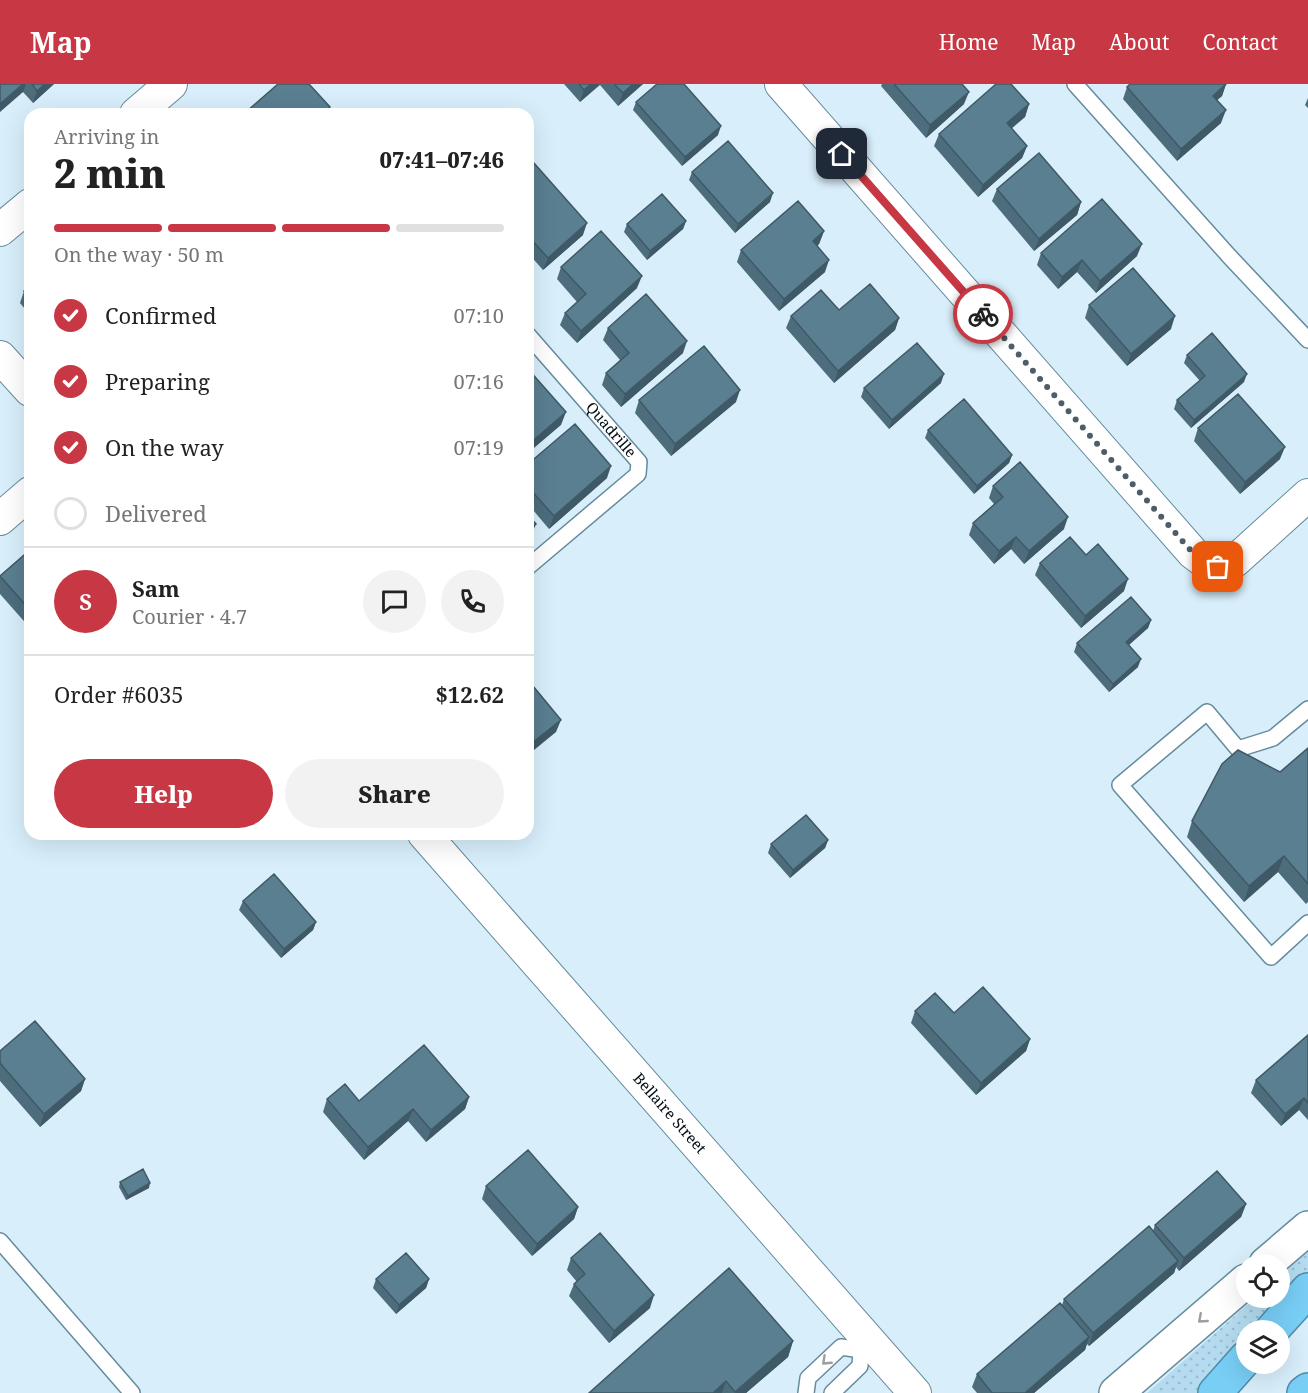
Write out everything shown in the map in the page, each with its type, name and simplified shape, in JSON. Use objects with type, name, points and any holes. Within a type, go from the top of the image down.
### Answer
[{"type":"highway","points":[[1281,1320],[1308,1290]]},
{"type":"highway","points":[[1215,1393],[1236,1369]]},
{"type":"highway","points":[[1304,1393],[1308,1390]]},
{"type":"main road","points":[[1278,1254],[1308,1228]]},
{"type":"main road","points":[[1116,1393],[1236,1290]]},
{"type":"street","points":[[143,108],[171,84]]},
{"type":"street","points":[[781,84],[1193,553],[1205,562],[1218,567],[1235,561],[1308,495]]},
{"type":"street","points":[[0,230],[24,210]]},
{"type":"street","points":[[0,357],[24,383]]},
{"type":"street","points":[[0,519],[24,498]]},
{"type":"street","name":"Bellaire Street","points":[[429,840],[866,1346],[915,1393]]},
{"type":"lane","points":[[1076,84],[1229,256],[1308,340]]},
{"type":"lane","name":"Quadrille","points":[[534,342],[639,462],[638,474],[534,562]]},
{"type":"lane","points":[[1308,709],[1273,738],[1238,749],[1207,712],[1120,785],[1271,957],[1308,923]]},
{"type":"lane","points":[[0,1241],[132,1393]]},
{"type":"lane","points":[[806,1393],[808,1378],[841,1347],[866,1346],[860,1366],[832,1393]]},
{"type":"shaded area","points":[[1308,1251],[1308,1277],[1290,1296],[1290,1267]]},
{"type":"shaded area","points":[[1244,1308],[1279,1308],[1267,1320],[1236,1320],[1236,1354],[1200,1393],[1147,1393]]},
{"type":"building","points":[[0,84],[23,84],[0,104]]},
{"type":"building","points":[[32,84],[45,84],[37,91]]},
{"type":"building","points":[[278,84],[309,84],[330,107],[329,108],[251,108]]},
{"type":"building","points":[[579,84],[591,84],[584,90]]},
{"type":"building","points":[[614,84],[633,84],[623,93]]},
{"type":"building","points":[[657,84],[684,84],[721,126],[685,157],[636,102]]},
{"type":"building","points":[[894,84],[962,84],[969,92],[930,125]]},
{"type":"building","points":[[996,84],[1011,84],[1029,104],[1007,123],[1027,146],[983,185],[939,134]]},
{"type":"building","points":[[1130,84],[1226,84],[1213,96],[1226,110],[1181,149],[1127,87]]},
{"type":"building","points":[[728,141],[773,193],[738,224],[692,172]]},
{"type":"building","points":[[1039,153],[1081,202],[1039,239],[997,189]]},
{"type":"building","points":[[534,163],[587,223],[548,258],[534,243]]},
{"type":"building","points":[[662,194],[686,221],[650,251],[627,224]]},
{"type":"building","points":[[1102,199],[1142,244],[1100,281],[1082,260],[1062,277],[1041,253]]},
{"type":"building","points":[[798,201],[824,231],[813,241],[829,260],[784,299],[741,250]]},
{"type":"building","points":[[601,231],[642,276],[581,331],[565,313],[586,294],[561,267]]},
{"type":"building","points":[[1133,268],[1175,316],[1131,354],[1089,305]]},
{"type":"building","points":[[870,284],[899,318],[838,371],[791,316],[821,290],[839,310]]},
{"type":"building","points":[[646,294],[687,341],[625,394],[606,373],[629,353],[608,328]]},
{"type":"building","points":[[1212,333],[1247,374],[1194,420],[1177,400],[1205,376],[1187,355]]},
{"type":"building","points":[[917,343],[944,374],[892,420],[864,388]]},
{"type":"building","points":[[704,346],[740,390],[675,444],[639,400]]},
{"type":"building","points":[[534,376],[566,412],[534,440]]},
{"type":"building","points":[[1238,394],[1285,447],[1245,482],[1198,428]]},
{"type":"building","points":[[964,399],[1012,455],[977,486],[928,430]]},
{"type":"building","points":[[575,424],[611,466],[554,516],[534,494],[534,459]]},
{"type":"building","points":[[1020,462],[1068,517],[1029,551],[1016,537],[999,551],[973,523],[1003,497],[993,486]]},
{"type":"building","points":[[1070,537],[1086,555],[1098,544],[1128,579],[1085,616],[1040,563]]},
{"type":"building","points":[[24,555],[24,603],[0,576]]},
{"type":"building","points":[[1131,597],[1151,620],[1126,642],[1141,659],[1113,684],[1077,643]]},
{"type":"building","points":[[534,687],[561,720],[534,741]]},
{"type":"building","points":[[1308,748],[1308,884],[1284,856],[1249,886],[1192,821],[1222,764],[1238,750],[1280,772]]},
{"type":"building","points":[[806,815],[828,840],[793,870],[771,844]]},
{"type":"building","points":[[274,874],[316,922],[284,949],[243,901]]},
{"type":"building","points":[[983,987],[1030,1039],[981,1083],[915,1011],[935,993],[954,1013]]},
{"type":"building","points":[[35,1021],[85,1079],[44,1114],[0,1063],[0,1051]]},
{"type":"building","points":[[1308,1035],[1308,1103],[1304,1098],[1285,1114],[1256,1080]]},
{"type":"building","points":[[424,1045],[469,1097],[431,1130],[413,1109],[368,1147],[327,1099],[345,1084],[359,1101]]},
{"type":"building","points":[[528,1150],[578,1207],[537,1244],[486,1186]]},
{"type":"building","points":[[143,1169],[150,1183],[128,1196],[120,1182]]},
{"type":"building","points":[[1217,1171],[1246,1204],[1184,1258],[1155,1225]]},
{"type":"building","points":[[1149,1226],[1178,1261],[1093,1333],[1064,1299]]},
{"type":"building","points":[[600,1233],[654,1295],[614,1331],[574,1284],[585,1274],[571,1258]]},
{"type":"building","points":[[406,1253],[429,1279],[399,1305],[376,1279]]},
{"type":"building","points":[[729,1268],[793,1341],[735,1392],[726,1381],[713,1393],[589,1393]]},
{"type":"building","points":[[1060,1303],[1089,1337],[1025,1393],[992,1393],[977,1374]]},
{"type":"way so far","points":[[983,314],[1193,553],[1205,562],[1218,567]]},
{"type":"route","points":[[842,154],[983,314]]}]
